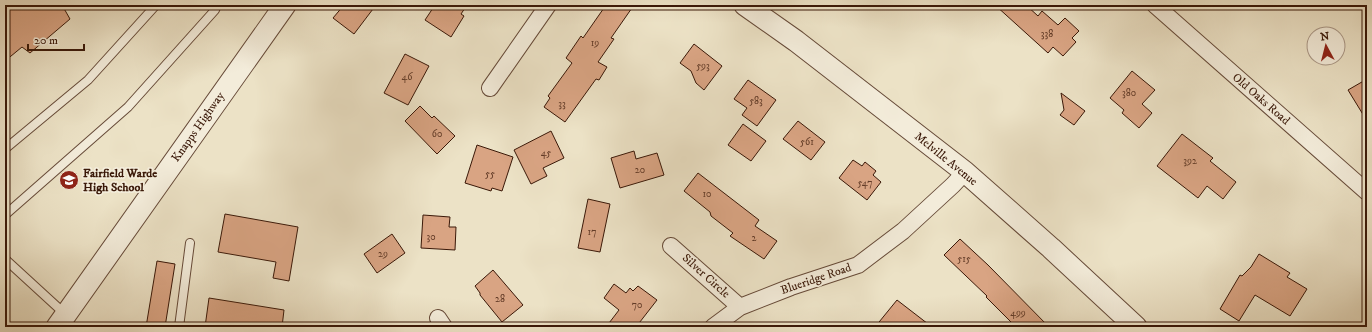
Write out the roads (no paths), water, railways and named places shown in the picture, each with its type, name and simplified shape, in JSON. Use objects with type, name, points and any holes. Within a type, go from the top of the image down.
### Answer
[{"type":"street","name":"Knapps Highway","points":[[61,321],[285,5]]},
{"type":"street","points":[[490,88],[548,5]]},
{"type":"street","name":"Melville Avenue","points":[[745,5],[796,41],[965,172],[1051,248],[1136,327]]},
{"type":"street","name":"Old Oaks Road","points":[[1155,5],[1367,192]]},
{"type":"street","name":"Blueridge Road","points":[[714,327],[740,307],[858,265],[903,231],[965,172]]},
{"type":"street","name":"Silver Circle","points":[[672,246],[740,307]]},
{"type":"lane","points":[[5,149],[88,80],[156,5]]},
{"type":"lane","points":[[5,216],[128,107],[218,5]]},
{"type":"lane","points":[[179,327],[190,243]]},
{"type":"lane","points":[[5,259],[61,321]]},
{"type":"place","name":"Fairfield Warde High School","points":[[69,180]]}]
